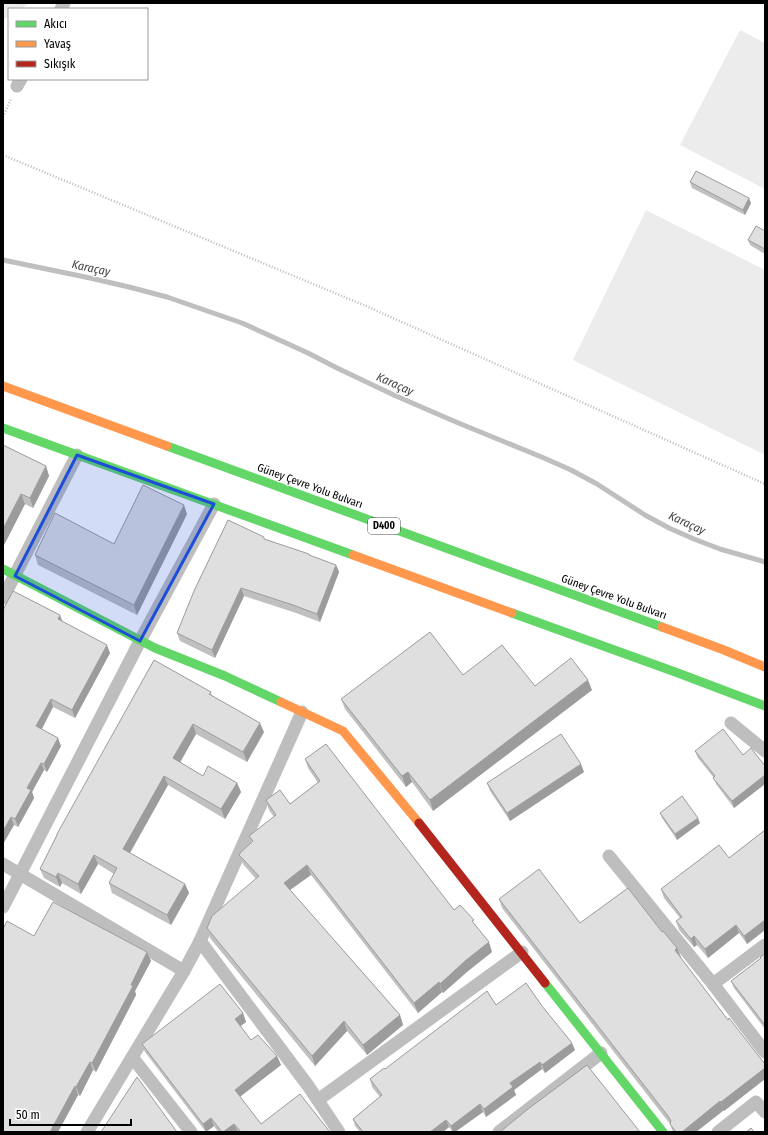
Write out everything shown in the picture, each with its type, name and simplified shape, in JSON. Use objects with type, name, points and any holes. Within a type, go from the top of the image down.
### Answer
[{"type":"main road","name":"Güney Çevre Yolu Bulvarı","points":[[3,386],[724,650],[765,667]]},
{"type":"main road","points":[[3,428],[765,706]]},
{"type":"main road","points":[[3,569],[140,641],[225,676],[342,731],[448,859],[663,1132]]},
{"type":"street","points":[[3,598],[77,455]]},
{"type":"street","points":[[3,907],[140,641],[214,504]]},
{"type":"street","points":[[87,1132],[184,971],[200,941],[302,712]]},
{"type":"street","points":[[731,723],[765,751]]},
{"type":"street","points":[[609,856],[713,984],[765,1052]]},
{"type":"street","points":[[3,864],[184,971]]},
{"type":"street","points":[[200,941],[318,1100],[339,1132]]},
{"type":"street","points":[[713,984],[765,946]]},
{"type":"street","points":[[318,1100],[522,952]]},
{"type":"street","points":[[499,1132],[601,1053]]},
{"type":"street","points":[[132,1057],[191,1132]]},
{"type":"street","points":[[718,1132],[756,1102],[763,1110]]},
{"type":"path","points":[[3,117],[19,83]]},
{"type":"path","points":[[3,156],[366,306],[765,484]]},
{"type":"highlighted area","points":[[77,455],[214,504],[140,641],[15,576]]},
{"type":"shaded area","points":[[3,3],[30,3],[22,8],[8,8],[8,17],[3,20]]},
{"type":"shaded area","points":[[740,30],[765,43],[765,189],[680,145]]},
{"type":"shaded area","points":[[646,210],[765,270],[765,455],[573,360]]},
{"type":"building","points":[[696,171],[749,198],[743,210],[690,182]]},
{"type":"building","points":[[756,226],[765,231],[765,249],[748,240]]},
{"type":"building","points":[[3,445],[46,466],[30,498],[21,494],[3,529]]},
{"type":"building","points":[[143,485],[184,505],[134,605],[35,555],[55,513],[114,544]]},
{"type":"building","points":[[228,520],[264,537],[264,539],[336,565],[317,614],[241,588],[212,650],[177,633],[194,591]]},
{"type":"building","points":[[13,591],[60,615],[58,619],[107,645],[72,710],[51,699],[36,726],[58,738],[44,764],[41,763],[27,788],[31,790],[15,819],[11,817],[3,831],[3,610]]},
{"type":"building","points":[[430,632],[463,675],[502,645],[535,686],[571,658],[588,680],[430,800],[408,772],[402,776],[341,699]]},
{"type":"building","points":[[154,660],[211,692],[209,694],[260,723],[243,752],[193,724],[173,758],[203,776],[208,766],[237,783],[221,809],[164,776],[123,849],[185,884],[167,915],[109,883],[117,868],[94,855],[78,884],[58,873],[56,877],[40,869],[57,834]]},
{"type":"building","points":[[723,729],[743,755],[751,748],[765,766],[765,775],[732,801],[713,778],[715,776],[695,751]]},
{"type":"building","points":[[561,734],[581,764],[507,813],[487,783]]},
{"type":"building","points":[[326,744],[454,910],[460,905],[474,920],[472,921],[489,942],[440,984],[439,982],[414,1003],[307,865],[284,883],[400,1015],[363,1045],[344,1021],[312,1056],[207,928],[212,916],[259,876],[239,855],[253,841],[249,836],[276,815],[266,800],[280,790],[290,804],[320,781],[305,759]]},
{"type":"building","points":[[682,796],[698,818],[675,834],[660,813]]},
{"type":"building","points":[[765,830],[765,920],[744,936],[736,925],[705,949],[694,936],[691,939],[676,921],[682,917],[661,889],[719,845],[729,858]]},
{"type":"building","points":[[539,869],[580,923],[628,888],[662,932],[663,931],[677,948],[675,950],[728,1020],[729,1018],[765,1064],[765,1068],[721,1102],[720,1101],[682,1132],[676,1132],[670,1124],[671,1121],[668,1116],[499,899]]},
{"type":"building","points":[[53,902],[147,952],[131,985],[133,986],[92,1063],[90,1062],[76,1087],[75,1086],[50,1132],[5,1132],[3,1131],[3,929],[7,921],[34,936]]},
{"type":"building","points":[[765,954],[765,1025],[731,981]]},
{"type":"building","points":[[526,983],[542,1006],[572,1043],[542,1065],[540,1062],[510,1083],[513,1087],[484,1109],[480,1104],[451,1126],[446,1120],[430,1132],[363,1132],[353,1119],[382,1095],[370,1079],[487,991],[496,1005]]},
{"type":"building","points":[[220,984],[243,1013],[235,1019],[251,1040],[258,1035],[277,1056],[235,1090],[261,1124],[300,1094],[330,1132],[241,1132],[234,1124],[222,1132],[211,1118],[203,1124],[142,1044]]},
{"type":"building","points":[[587,1065],[640,1132],[500,1132],[528,1109]]},
{"type":"building","points":[[137,1077],[177,1132],[101,1132]]},
{"type":"building","points":[[751,1128],[754,1132],[746,1132]]},
{"type":"waterway","name":"Karaçay","points":[[3,260],[90,278],[167,297],[242,323],[396,396],[571,470],[669,528],[720,549],[765,562]]},
{"type":"traffic: fast","points":[[3,428],[353,555]]},
{"type":"traffic: fast","points":[[167,446],[662,627]]},
{"type":"traffic: fast","points":[[3,569],[155,648],[225,676],[281,702]]},
{"type":"traffic: fast","points":[[512,613],[765,706]]},
{"type":"traffic: fast","points":[[545,983],[663,1132]]},
{"type":"traffic: slow","points":[[3,386],[167,446]]},
{"type":"traffic: slow","points":[[353,555],[512,613]]},
{"type":"traffic: slow","points":[[662,627],[765,667]]},
{"type":"traffic: slow","points":[[281,702],[343,731],[419,823]]},
{"type":"traffic: jam","points":[[419,823],[545,983]]}]
